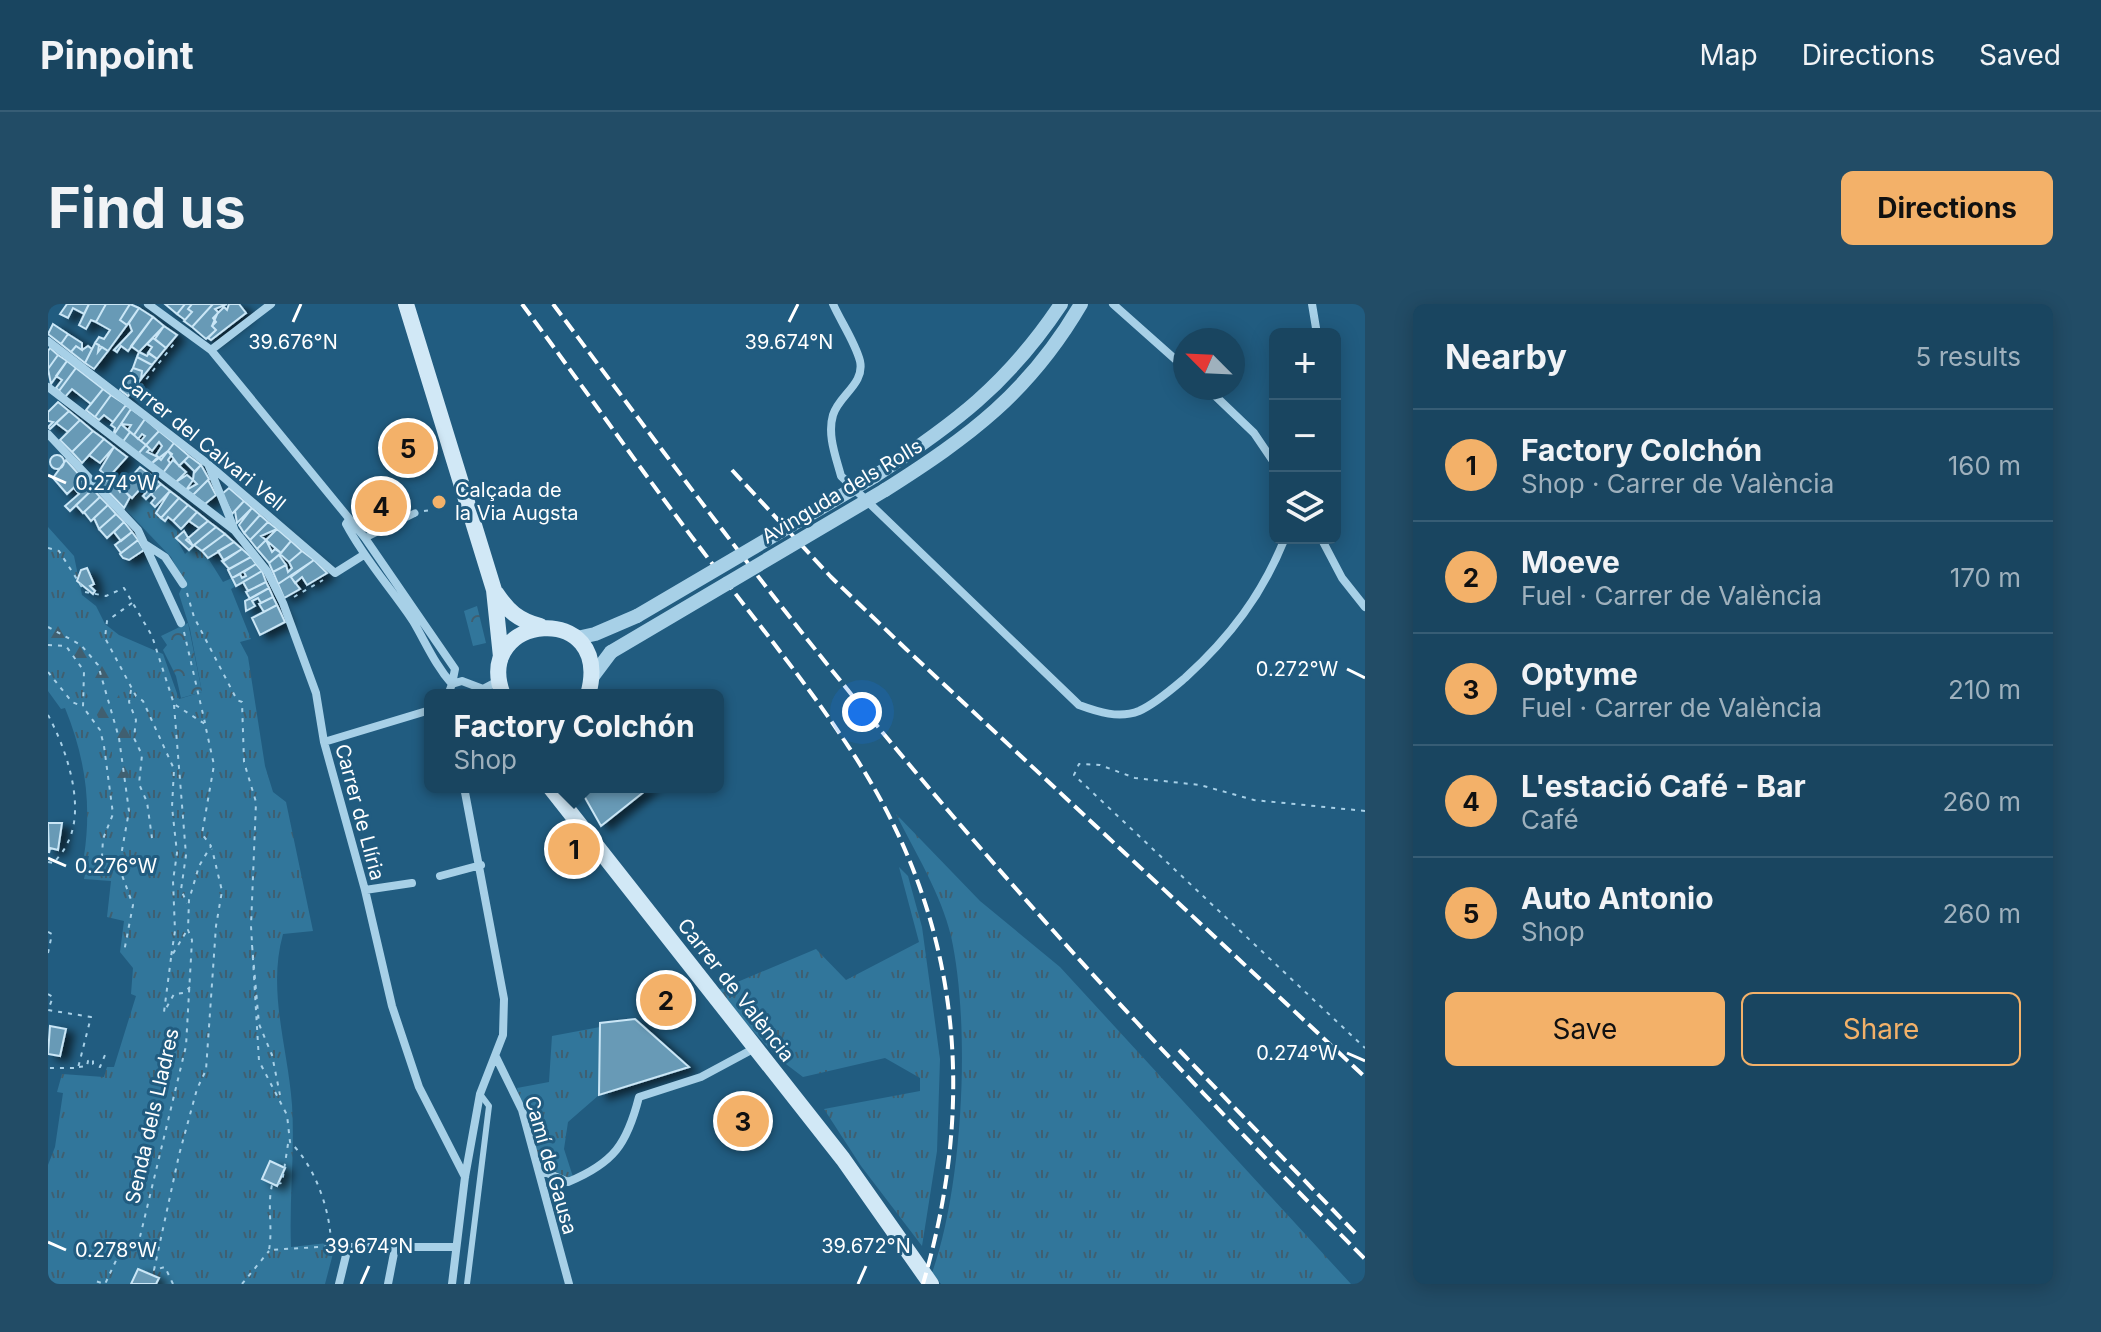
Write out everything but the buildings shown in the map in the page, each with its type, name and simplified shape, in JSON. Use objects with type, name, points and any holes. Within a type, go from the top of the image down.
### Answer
[{"type":"main road","points":[[406,304],[494,590],[501,688]]},
{"type":"main road","points":[[494,590],[507,609],[522,621],[560,628],[577,638],[592,662],[590,689]]},
{"type":"main road","points":[[501,657],[510,642],[524,631],[541,626]]},
{"type":"main road","name":"Carrer de València","points":[[555,793],[872,1200],[931,1284]]},
{"type":"main road","name":"Carrer de València","points":[[561,793],[566,806]]},
{"type":"street","points":[[148,304],[211,350],[365,538],[425,621],[452,679],[450,689]]},
{"type":"street","points":[[211,350],[271,304]]},
{"type":"street","points":[[833,304],[861,363],[856,385],[841,398],[832,415],[831,437],[841,476],[1079,705],[1108,715],[1139,711],[1174,687],[1237,627],[1272,572],[1283,544]]},
{"type":"street","name":"Avinguda dels Rolls","points":[[577,638],[595,634],[637,616],[875,476],[950,427],[1000,383],[1037,340],[1061,304]]},
{"type":"street","points":[[1113,304],[1173,357]]},
{"type":"street","points":[[1312,304],[1316,328]]},
{"type":"street","name":"Avinguda dels Rolls","points":[[593,676],[611,652],[885,490],[964,439],[1016,393],[1052,349],[1080,305]]},
{"type":"street","name":"Carrer del Calvari Vell","points":[[48,341],[208,464],[335,573]]},
{"type":"street","points":[[48,387],[235,531]]},
{"type":"street","points":[[1220,400],[1254,433],[1269,455]]},
{"type":"street","points":[[48,434],[138,530],[181,623]]},
{"type":"street","name":"Carrer de Llíria","points":[[208,464],[235,531],[267,571],[283,603],[316,693],[324,742],[365,890],[392,1006],[419,1087],[465,1177]]},
{"type":"street","points":[[365,538],[415,513]]},
{"type":"street","points":[[348,521],[346,524],[362,556],[452,679],[483,689],[501,688]]},
{"type":"street","points":[[145,543],[165,557],[183,584]]},
{"type":"street","points":[[1324,544],[1342,578],[1365,607]]},
{"type":"street","points":[[335,573],[362,556]]},
{"type":"street","points":[[324,742],[424,712]]},
{"type":"street","points":[[452,1284],[465,1177],[480,1094],[503,1035],[504,999],[465,793]]},
{"type":"street","points":[[440,876],[481,865]]},
{"type":"street","points":[[365,890],[412,883]]},
{"type":"street","points":[[538,1169],[568,1182],[585,1175],[610,1159],[630,1131],[639,1097],[701,1077],[755,1048]]},
{"type":"street","name":"Camí de Gausa","points":[[496,1057],[522,1110],[569,1284]]},
{"type":"street","points":[[339,1284],[348,1247],[456,1247]]},
{"type":"street","points":[[388,1284],[395,1248]]},
{"type":"lane","points":[[467,1284],[489,1106],[480,1094]]},
{"type":"path","points":[[129,402],[184,329]]},
{"type":"path","points":[[48,548],[59,551],[85,592],[106,596],[124,588],[152,636],[174,704],[174,730],[179,747],[180,813],[186,855],[181,890],[189,905]]},
{"type":"path","points":[[283,603],[335,573]]},
{"type":"path","points":[[183,584],[194,617],[226,672],[237,700],[242,702],[244,762],[256,802],[251,941],[259,1061],[281,1100]]},
{"type":"path","points":[[133,603],[107,621],[105,638],[131,689],[143,701],[174,769],[172,807],[177,853],[173,881],[175,931],[164,1012],[174,994],[183,993],[190,987]]},
{"type":"path","points":[[173,1284],[165,1267],[154,1270],[179,1155],[197,1089],[206,1070],[216,926],[222,891],[211,846],[202,834],[214,765],[181,623]]},
{"type":"path","points":[[48,627],[81,645],[98,665],[119,738],[129,811],[119,867],[133,905],[124,952]]},
{"type":"path","points":[[48,645],[66,646],[84,671],[83,707]]},
{"type":"path","points":[[48,672],[72,702],[83,707],[100,730],[113,814],[103,839],[102,856]]},
{"type":"path","points":[[131,689],[129,702],[136,720],[134,738],[142,755],[139,784],[147,802],[152,838]]},
{"type":"path","points":[[174,704],[205,724]]},
{"type":"path","points":[[48,715],[62,741],[75,811],[69,841],[54,863],[48,862]]},
{"type":"path","points":[[1365,811],[1254,800],[1200,785],[1135,778],[1100,765],[1079,764],[1074,775],[1365,1048]]},
{"type":"path","name":"Senda dels Lladres","points":[[93,1284],[95,1281],[105,1284],[120,1252],[139,1241],[186,1046],[192,940],[188,930],[189,905],[199,866],[211,846]]},
{"type":"path","points":[[171,957],[188,930]]},
{"type":"path","points":[[48,932],[52,934],[48,953]]},
{"type":"path","points":[[251,941],[258,978],[259,1024],[272,1055],[290,1142],[319,1189],[331,1246]]},
{"type":"path","points":[[48,994],[53,997],[48,1010],[91,1017],[78,1068]]},
{"type":"path","points":[[48,1068],[78,1068],[87,1066],[93,1059],[93,1064],[100,1067],[105,1055]]},
{"type":"path","points":[[242,1284],[269,1250],[273,1226],[270,1194],[272,1185],[282,1183],[285,1147],[290,1142]]},
{"type":"path","points":[[269,1250],[348,1247]]},
{"type":"green space","points":[[138,491],[180,534],[176,538],[185,554],[194,545],[208,558],[223,582],[232,578],[236,586],[231,589],[251,639],[240,642],[248,657],[265,766],[273,792],[286,802],[313,931],[283,934],[277,977],[292,1105],[291,1247],[336,1242],[325,1284],[48,1284],[48,1165],[55,1147],[63,1093],[57,1092],[62,1074],[104,1077],[107,1067],[114,1067],[136,996],[131,994],[133,968],[120,952],[124,921],[107,917],[111,881],[84,879],[89,856],[84,856],[87,799],[82,763],[65,708],[61,709],[48,691],[48,527],[74,556],[82,595],[96,606],[105,624],[119,635],[163,654],[179,699],[202,692],[190,629],[179,594],[184,582],[171,557],[124,508]]},
{"type":"green space","points":[[477,606],[486,643],[473,646],[464,611]]},
{"type":"green space","points":[[48,616],[108,653],[130,737],[128,804],[112,789],[112,746],[66,651],[48,651]]},
{"type":"green space","points":[[188,623],[202,692],[181,698],[176,676],[163,650],[167,645],[161,636]]},
{"type":"green space","points":[[896,814],[980,901],[1060,967],[1351,1284],[941,1284],[932,1273],[943,1237],[957,1152],[961,1106],[961,1014],[951,936],[941,905]]},
{"type":"green space","points":[[899,867],[908,876],[922,927],[940,1059],[937,1151],[922,1246],[861,1166],[824,1109],[920,1091],[920,1078],[885,1058],[803,1077],[778,1058],[716,991],[816,949],[846,980],[919,942]]},
{"type":"green space","points":[[600,1027],[599,1095],[568,1122],[564,1149],[574,1180],[538,1169],[517,1088],[549,1082],[552,1036]]},
{"type":"railway","points":[[522,304],[663,498],[836,727],[888,814],[916,878],[936,943],[949,1009],[953,1077],[950,1145],[940,1214],[923,1284]]},
{"type":"railway","points":[[553,304],[756,573],[922,780],[1138,1024],[1365,1259]]},
{"type":"railway","points":[[732,470],[831,577],[906,649],[1365,1077]]},
{"type":"railway","points":[[1179,1050],[1359,1237]]},
{"type":"place","name":"Auto Antonio","points":[[408,448]]},
{"type":"place","name":"Calçada de la Via Augsta","points":[[439,502]]},
{"type":"place","name":"L'estació Café - Bar","points":[[381,506]]},
{"type":"place","name":"Factory Colchón","points":[[574,849]]},
{"type":"place","name":"Moeve","points":[[666,1000]]},
{"type":"place","name":"Optyme","points":[[743,1121]]}]
